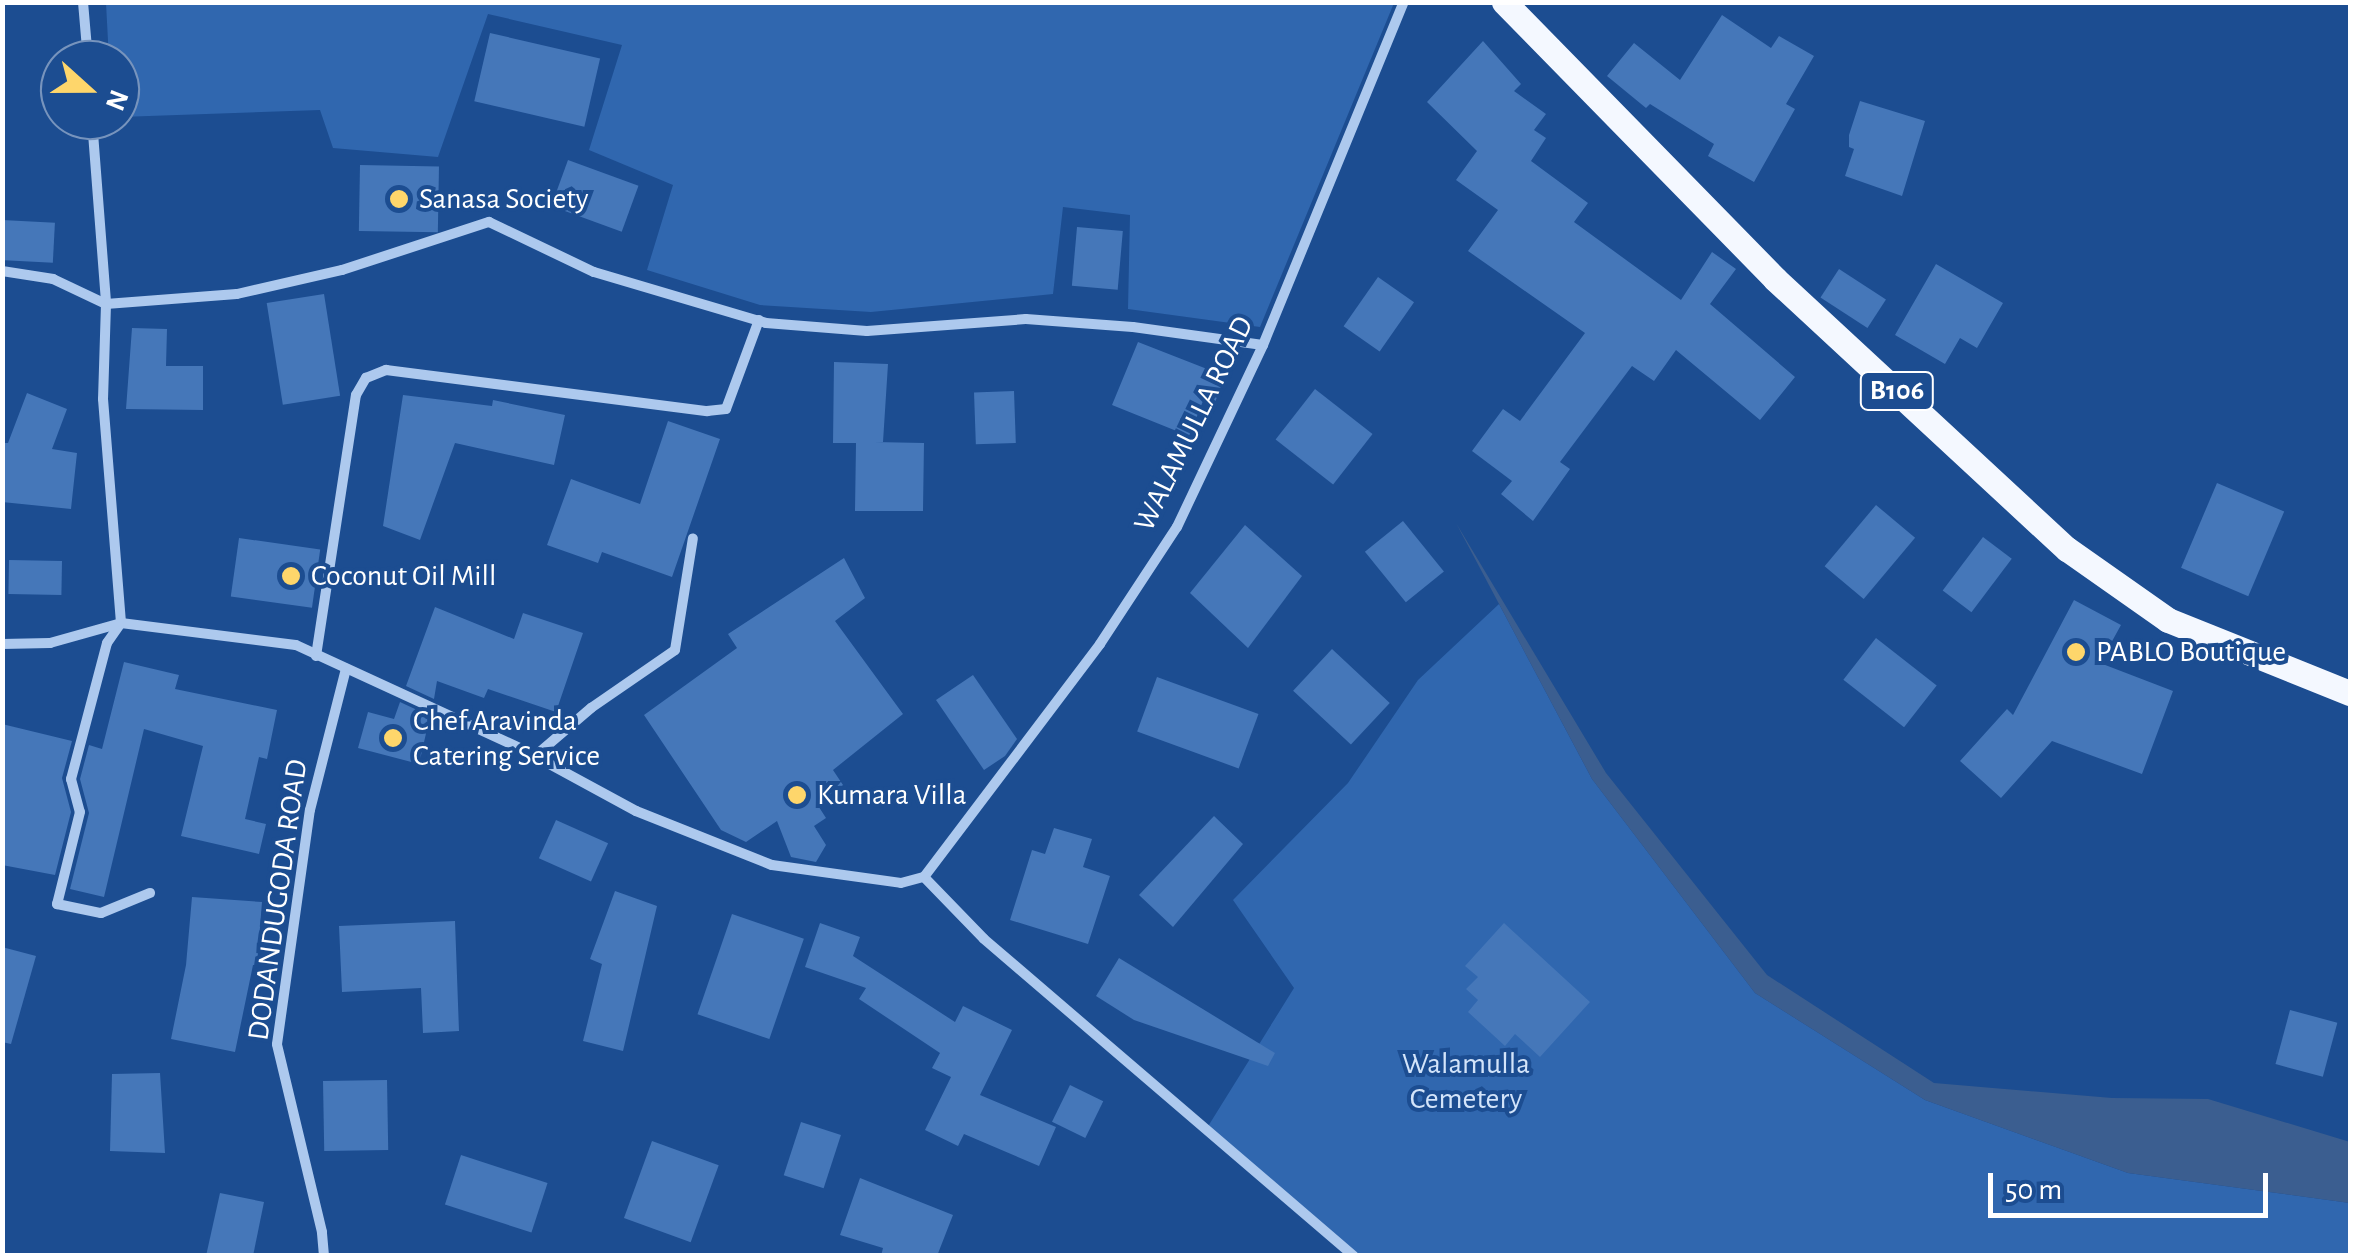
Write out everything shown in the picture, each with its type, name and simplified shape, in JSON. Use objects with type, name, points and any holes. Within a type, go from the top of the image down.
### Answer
[{"type":"main road","name":"B106","points":[[1504,2],[1775,279],[2067,549],[2168,620],[2350,694]]},
{"type":"street","points":[[84,2],[87,40]]},
{"type":"street","name":"WALAMULLA ROAD","points":[[924,877],[1100,644],[1177,527],[1263,345],[1404,2]]},
{"type":"street","points":[[94,140],[106,304],[104,399],[121,623],[106,643],[71,779],[80,812],[57,904],[101,913],[150,894]]},
{"type":"street","points":[[2,271],[53,279],[106,304],[237,294],[342,270],[490,222],[594,272],[759,320],[866,331],[1026,319],[1133,327],[1263,345]]},
{"type":"street","points":[[316,656],[356,395],[366,378],[386,370],[707,411],[726,409],[759,320]]},
{"type":"street","points":[[535,756],[591,708],[675,650],[693,538]]},
{"type":"street","points":[[2,644],[50,643],[121,623],[296,646],[535,756],[636,811],[772,864],[901,883],[924,877],[984,939],[1354,1256]]},
{"type":"street","name":"DODANDUGODA ROAD","points":[[324,1256],[322,1232],[277,1044],[310,810],[346,668]]},
{"type":"green space","points":[[106,2],[1394,3],[1260,327],[1128,309],[1130,215],[1063,207],[1053,294],[871,312],[760,305],[647,270],[673,185],[589,150],[622,45],[488,14],[438,157],[333,148],[320,110],[140,116],[140,40],[108,40]]},
{"type":"green space","name":"Walamulla Cemetery","points":[[1499,604],[1592,779],[1755,993],[1925,1100],[2128,1173],[2350,1203],[2350,1255],[1354,1255],[1207,1128],[1294,988],[1233,900],[1348,783],[1418,680]]},
{"type":"shaded area","points":[[1456,523],[1606,773],[1767,975],[1934,1083],[2112,1098],[2208,1099],[2350,1142],[2350,1203],[2128,1173],[1925,1100],[1755,993],[1592,779]]},
{"type":"building","points":[[1722,15],[1771,48],[1779,36],[1814,56],[1786,104],[1795,109],[1754,182],[1708,156],[1714,144],[1650,104],[1646,108],[1607,76],[1634,43],[1680,80]]},
{"type":"building","points":[[490,33],[600,58],[584,127],[474,101]]},
{"type":"building","points":[[1483,41],[1521,84],[1514,91],[1546,114],[1534,130],[1546,138],[1531,161],[1588,203],[1574,222],[1681,300],[1712,252],[1736,269],[1710,304],[1795,377],[1760,420],[1676,350],[1654,381],[1632,366],[1560,462],[1570,469],[1533,521],[1501,494],[1512,481],[1472,451],[1503,409],[1520,421],[1585,333],[1468,251],[1498,210],[1456,180],[1477,151],[1427,102]]},
{"type":"building","points":[[1860,101],[1925,121],[1902,196],[1845,176],[1854,149],[1849,147],[1849,135]]},
{"type":"building","points":[[568,160],[638,186],[622,232],[551,206]]},
{"type":"building","name":"Sanasa Society","points":[[360,165],[439,166],[438,232],[359,231]]},
{"type":"building","points":[[2,220],[55,223],[53,263],[2,260]]},
{"type":"building","points":[[1077,227],[1123,231],[1118,290],[1072,286]]},
{"type":"building","points":[[1936,264],[2003,303],[1977,348],[1960,338],[1945,364],[1895,335]]},
{"type":"building","points":[[1839,269],[1886,299],[1867,328],[1820,298]]},
{"type":"building","points":[[1378,277],[1414,302],[1380,351],[1344,326]]},
{"type":"building","points":[[324,294],[340,396],[283,405],[267,303]]},
{"type":"building","points":[[132,328],[167,329],[166,366],[203,366],[203,410],[126,409]]},
{"type":"building","points":[[1138,342],[1225,376],[1214,405],[1203,401],[1189,436],[1112,405]]},
{"type":"building","points":[[834,362],[888,364],[883,442],[874,442],[924,443],[923,511],[855,511],[856,443],[833,443]]},
{"type":"building","points":[[1315,389],[1373,434],[1333,484],[1276,439]]},
{"type":"building","points":[[1014,391],[1016,443],[976,444],[974,392]]},
{"type":"building","points":[[27,393],[67,409],[52,449],[77,453],[71,509],[2,502],[2,443],[8,443]]},
{"type":"building","points":[[403,395],[492,406],[493,400],[565,415],[554,465],[455,443],[420,540],[383,526]]},
{"type":"building","points":[[668,421],[720,439],[672,577],[602,552],[598,563],[547,545],[571,479],[640,504]]},
{"type":"building","points":[[2217,483],[2284,512],[2248,596],[2181,568]]},
{"type":"building","points":[[1876,505],[1915,538],[1864,599],[1825,566]]},
{"type":"building","points":[[1403,521],[1444,572],[1406,602],[1365,552]]},
{"type":"building","points":[[1245,525],[1302,576],[1248,648],[1190,593]]},
{"type":"building","points":[[1983,537],[2012,559],[1971,612],[1943,591]]},
{"type":"building","name":"Coconut Oil Mill","points":[[239,538],[320,549],[312,608],[231,596]]},
{"type":"building","points":[[844,558],[865,598],[835,621],[903,714],[833,770],[843,785],[817,804],[826,818],[814,826],[826,845],[816,862],[791,857],[777,821],[746,842],[721,830],[644,715],[737,648],[728,634]]},
{"type":"building","points":[[9,560],[62,561],[61,595],[8,594]]},
{"type":"building","points":[[2074,600],[2121,625],[2100,663],[2173,691],[2142,774],[2052,741],[2001,798],[1960,761],[2007,709],[2013,715]]},
{"type":"building","points":[[435,607],[514,639],[523,613],[583,633],[556,712],[488,689],[484,698],[437,681],[434,699],[406,686]]},
{"type":"building","points":[[1876,638],[1937,685],[1904,727],[1843,680]]},
{"type":"building","points":[[1332,649],[1390,703],[1351,745],[1293,691]]},
{"type":"building","points":[[124,662],[179,675],[175,689],[277,710],[267,759],[259,757],[245,819],[266,824],[259,854],[181,836],[203,746],[144,729],[104,897],[70,889],[89,813],[80,779],[89,745],[102,749]]},
{"type":"building","points":[[973,675],[1017,739],[1005,756],[984,770],[936,700]]},
{"type":"building","points":[[1157,677],[1258,714],[1239,768],[1137,732]]},
{"type":"building","name":"Chef Aravinda Catering Service","points":[[400,702],[430,716],[419,764],[358,748],[368,712],[394,719]]},
{"type":"building","points":[[2,724],[72,741],[62,778],[71,812],[55,875],[2,865]]},
{"type":"building","points":[[1214,816],[1243,844],[1173,927],[1139,895]]},
{"type":"building","points":[[556,820],[608,843],[591,882],[539,858]]},
{"type":"building","points":[[1054,828],[1092,839],[1083,867],[1110,876],[1088,944],[1010,920],[1032,850],[1045,854]]},
{"type":"building","points":[[615,891],[657,906],[623,1051],[583,1041],[602,964],[590,959]]},
{"type":"building","points":[[192,897],[262,902],[257,965],[253,965],[235,1052],[171,1039],[186,965]]},
{"type":"building","points":[[732,914],[804,939],[769,1039],[697,1014]]},
{"type":"building","points":[[455,921],[459,1031],[423,1033],[421,988],[342,992],[339,926]]},
{"type":"building","points":[[820,923],[860,937],[853,956],[955,1022],[963,1006],[1012,1030],[980,1095],[1056,1127],[1039,1166],[964,1134],[958,1146],[925,1130],[951,1077],[932,1068],[940,1053],[859,999],[866,988],[805,967]]},
{"type":"building","points":[[1504,923],[1590,1002],[1540,1057],[1515,1034],[1505,1046],[1468,1012],[1478,1000],[1466,989],[1478,977],[1465,966]]},
{"type":"building","points":[[2,947],[36,956],[11,1044],[2,1042]]},
{"type":"building","points":[[1119,958],[1275,1053],[1268,1066],[1134,1020],[1096,996]]},
{"type":"building","points":[[2290,1010],[2337,1023],[2323,1077],[2276,1064]]},
{"type":"building","points":[[160,1073],[165,1153],[110,1151],[112,1074]]},
{"type":"building","points":[[387,1080],[388,1150],[324,1151],[323,1081]]},
{"type":"building","points":[[1070,1085],[1103,1101],[1085,1138],[1052,1122]]},
{"type":"building","points":[[801,1122],[841,1135],[824,1188],[784,1175]]},
{"type":"building","points":[[652,1141],[719,1165],[691,1242],[624,1218]]},
{"type":"building","points":[[461,1155],[548,1183],[531,1233],[445,1204]]},
{"type":"building","points":[[860,1178],[953,1215],[937,1256],[881,1256],[883,1248],[840,1235]]},
{"type":"building","points":[[220,1193],[264,1202],[253,1256],[206,1256]]},
{"type":"place","name":"Sanasa Society","points":[[399,199]]},
{"type":"place","name":"Coconut Oil Mill","points":[[291,576]]},
{"type":"place","name":"PABLO Boutique","points":[[2076,652]]},
{"type":"place","name":"Chef Aravinda Catering Service","points":[[393,738]]},
{"type":"place","name":"Kumara Villa","points":[[797,795]]}]
